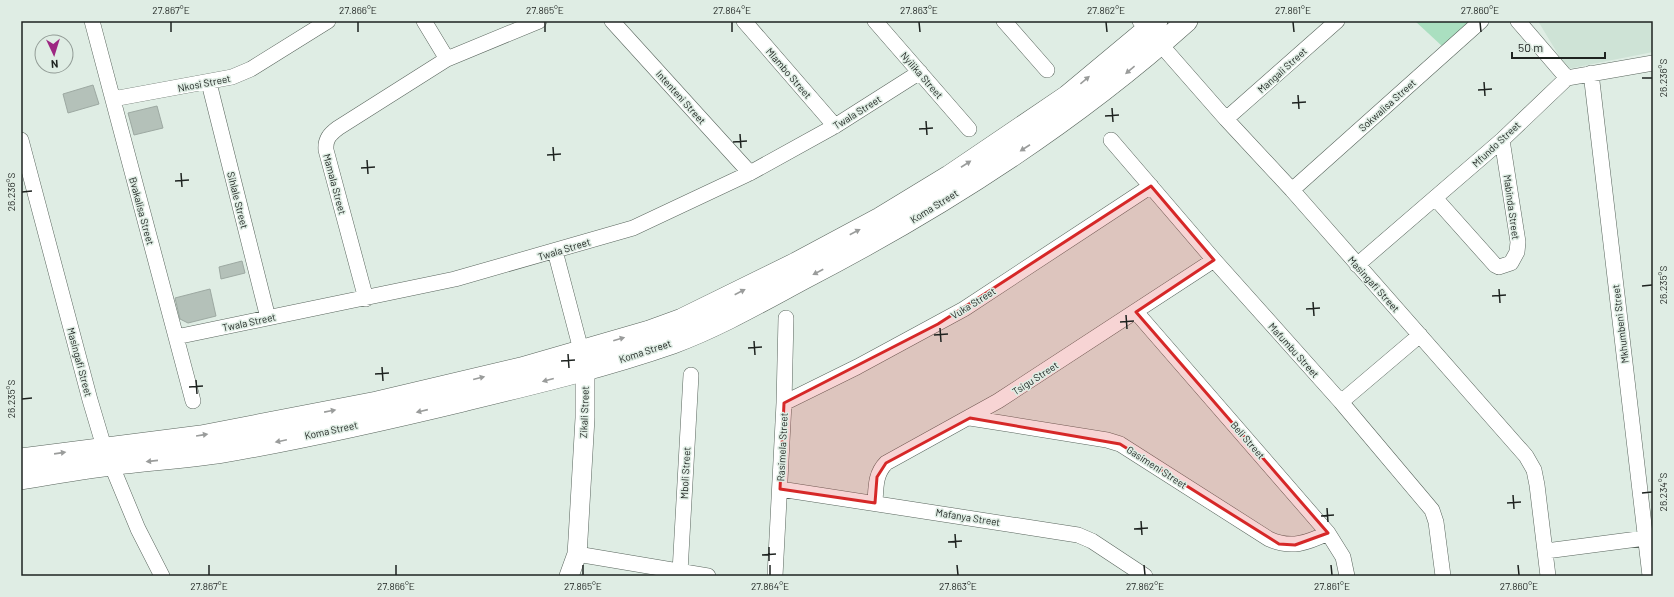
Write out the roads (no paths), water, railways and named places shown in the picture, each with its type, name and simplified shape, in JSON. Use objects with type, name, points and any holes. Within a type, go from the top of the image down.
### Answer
[{"type":"main road","name":"Koma Street","points":[[21,459],[222,452],[420,411],[586,370],[675,342],[700,331],[872,244],[953,194],[1059,125],[1160,45],[1187,21]]},
{"type":"main road","name":"Koma Street","points":[[21,479],[108,456],[201,436],[377,402],[521,368],[682,319],[763,280],[880,218],[962,167],[1067,96],[1148,24]]},
{"type":"street","name":"Bvakalisa Street","points":[[92,21],[193,400]]},
{"type":"street","name":"Nkosi Street","points":[[113,99],[209,83],[240,74],[328,21]]},
{"type":"street","points":[[424,21],[447,59],[539,21]]},
{"type":"street","name":"Intenteni Street","points":[[612,21],[750,173]]},
{"type":"street","name":"Mlambo Street","points":[[744,21],[835,126]]},
{"type":"street","name":"Nyilika Street","points":[[875,21],[969,129]]},
{"type":"street","points":[[1004,21],[1047,70]]},
{"type":"street","name":"Mangali Street","points":[[1226,119],[1337,21]]},
{"type":"street","name":"Sokwalisa Street","points":[[1292,190],[1482,21]]},
{"type":"street","points":[[1518,21],[1567,78]]},
{"type":"street","name":"Masingafi Street","points":[[1148,24],[1160,45],[1292,190],[1530,463],[1537,484],[1548,576]]},
{"type":"street","name":"Mamala Street","points":[[366,299],[326,150],[327,140],[338,128],[447,59]]},
{"type":"street","name":"Mfundo Street","points":[[1357,265],[1436,199],[1502,140],[1567,78],[1591,72],[1653,63]]},
{"type":"street","name":"Twala Street","points":[[176,337],[455,280],[642,225],[750,173],[835,126],[920,72]]},
{"type":"street","name":"Mkhumbeni Street","points":[[1591,72],[1649,538],[1650,576]]},
{"type":"street","name":"Sihlale Street","points":[[209,83],[268,318]]},
{"type":"street","name":"Masingafi Street","points":[[21,140],[88,392],[108,456],[138,529],[162,576]]},
{"type":"street","name":"Mafumbu Street","points":[[1111,140],[1214,260],[1341,402],[1432,510],[1436,522],[1443,576]]},
{"type":"street","name":"Mabinda Street","points":[[1436,199],[1495,265],[1500,267],[1511,263],[1517,252],[1518,242],[1502,140]]},
{"type":"street","name":"Vuka Street","points":[[784,403],[857,367],[964,309],[1151,186]]},
{"type":"street","name":"Zikali Street","points":[[555,251],[586,370],[585,418],[576,554],[569,576]]},
{"type":"street","name":"Tsigu Street","points":[[875,503],[877,477],[886,463],[970,418],[1005,397],[1214,260]]},
{"type":"street","name":"Beli Street","points":[[1136,312],[1328,533],[1338,546],[1343,557],[1347,576]]},
{"type":"street","name":"Rasimela Street","points":[[774,576],[784,403],[786,318]]},
{"type":"street","points":[[1341,402],[1420,335]]},
{"type":"street","name":"Mboli Street","points":[[680,572],[691,375]]},
{"type":"street","name":"Gasimeni Street","points":[[970,418],[1107,440],[1120,444],[1279,544],[1295,545],[1313,540],[1328,533]]},
{"type":"street","name":"Mafanya Street","points":[[780,489],[1078,535],[1092,541],[1145,576]]},
{"type":"street","points":[[1546,551],[1649,538]]},
{"type":"street","points":[[576,554],[708,576]]}]
